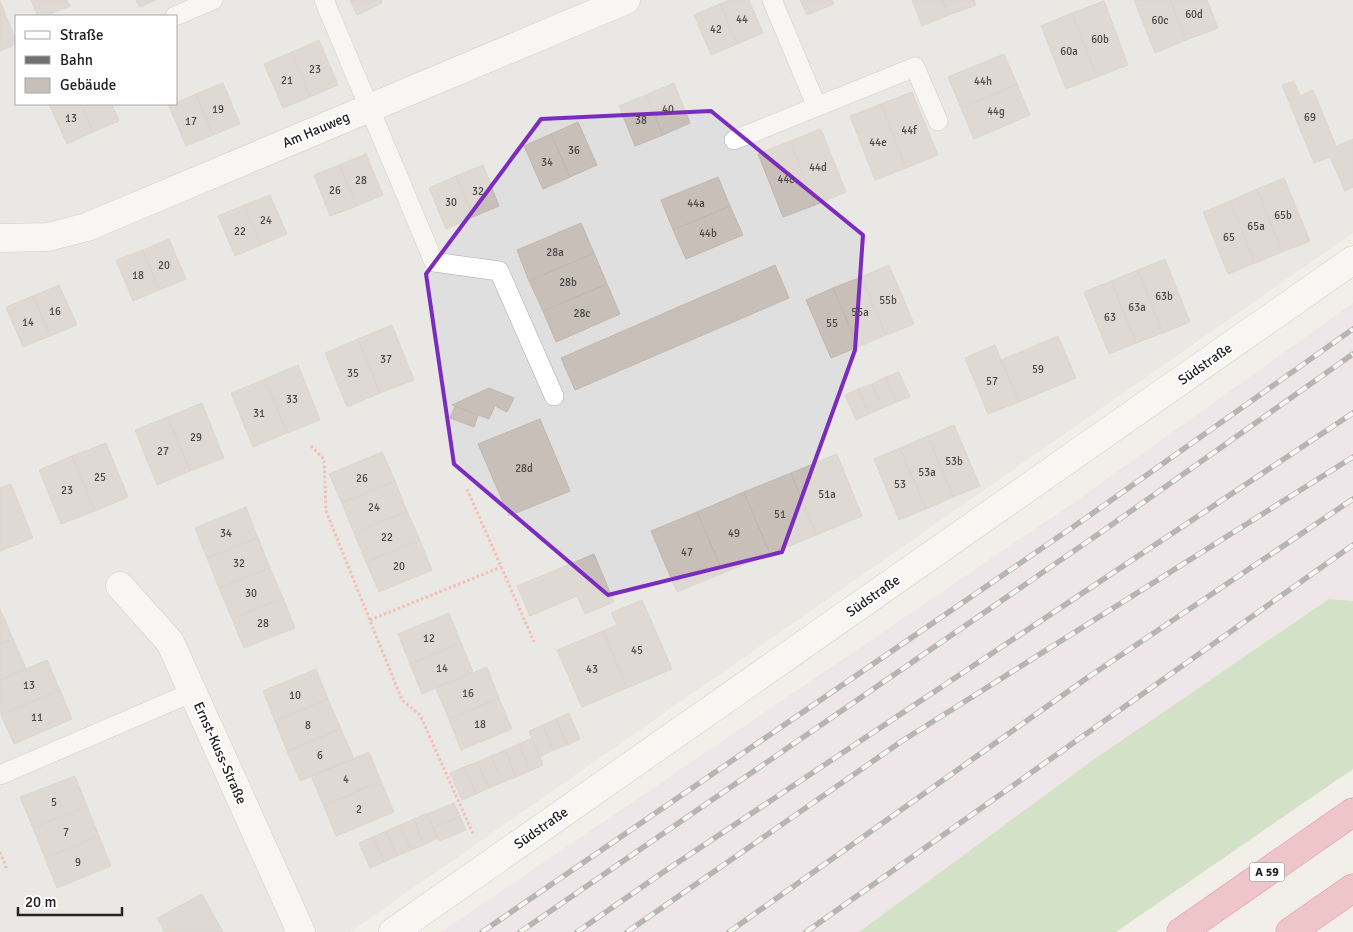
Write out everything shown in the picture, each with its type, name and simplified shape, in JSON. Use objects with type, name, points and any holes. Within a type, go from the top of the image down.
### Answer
[{"type":"highway","name":"A 59","points":[[1180,932],[1353,812]]},
{"type":"highway","points":[[1290,932],[1353,888]]},
{"type":"street","name":"Am Hauweg","points":[[0,238],[48,237],[87,227],[626,0]]},
{"type":"street","name":"Südstraße","points":[[393,932],[1353,260]]},
{"type":"street","name":"Ernst-Kuss-Straße","points":[[120,586],[170,642],[301,932]]},
{"type":"lane","points":[[177,15],[213,0]]},
{"type":"lane","points":[[324,0],[434,262],[499,271],[554,396]]},
{"type":"lane","points":[[772,0],[817,107]]},
{"type":"lane","points":[[734,140],[915,66],[938,121]]},
{"type":"lane","points":[[0,775],[193,692]]},
{"type":"path","points":[[311,446],[324,459],[326,512],[402,700],[420,715],[488,866]]},
{"type":"path","points":[[467,489],[534,642]]},
{"type":"path","points":[[370,620],[501,567]]},
{"type":"path","points":[[0,852],[7,870]]},
{"type":"highlighted area","points":[[711,111],[863,235],[855,350],[782,552],[608,595],[454,464],[426,274],[541,119]]},
{"type":"shaded area","points":[[0,0],[1353,0],[1353,233],[350,932],[0,932]]},
{"type":"shaded area","points":[[1353,303],[1353,601],[1329,599],[1090,762],[859,932],[441,932],[1073,503]]},
{"type":"green space","points":[[1329,599],[1353,601],[1353,769],[1116,932],[859,932],[1090,762]]},
{"type":"building","points":[[31,0],[67,0],[70,6],[48,15],[38,15]]},
{"type":"building","points":[[136,0],[156,0],[139,7]]},
{"type":"building","points":[[350,0],[381,0],[382,3],[357,15]]},
{"type":"building","points":[[729,0],[749,0],[763,33],[737,44],[720,4]]},
{"type":"building","points":[[800,0],[832,0],[834,4],[807,15]]},
{"type":"building","points":[[912,0],[942,0],[949,15],[922,26]]},
{"type":"building","points":[[942,0],[974,0],[976,5],[949,15]]},
{"type":"building","points":[[1134,0],[1170,0],[1186,40],[1155,53]]},
{"type":"building","points":[[1170,0],[1207,0],[1218,28],[1186,40]]},
{"type":"building","points":[[0,1],[15,38],[15,44],[0,51]]},
{"type":"building","points":[[1104,1],[1128,65],[1097,77],[1072,13]]},
{"type":"building","points":[[720,4],[737,44],[711,55],[694,15]]},
{"type":"building","points":[[1072,13],[1097,77],[1066,89],[1041,26]]},
{"type":"building","points":[[319,40],[338,85],[310,97],[292,52]]},
{"type":"building","points":[[292,52],[310,97],[283,108],[264,64]]},
{"type":"building","points":[[1004,54],[1017,84],[961,108],[948,77]]},
{"type":"building","points":[[1294,81],[1300,96],[1313,90],[1336,146],[1353,139],[1353,187],[1345,191],[1330,157],[1314,163],[1282,85]]},
{"type":"building","points":[[223,83],[240,124],[213,135],[196,94]]},
{"type":"building","points":[[674,83],[690,123],[663,135],[646,95]]},
{"type":"building","points":[[1017,84],[1030,115],[974,139],[961,108]]},
{"type":"building","points":[[912,92],[938,155],[906,168],[881,104]]},
{"type":"building","points":[[196,94],[213,135],[186,146],[169,106],[178,105],[178,102]]},
{"type":"building","points":[[646,95],[663,135],[635,146],[619,106]]},
{"type":"building","points":[[881,104],[906,168],[875,180],[850,116]]},
{"type":"building","points":[[49,105],[81,105],[93,132],[67,144]]},
{"type":"building","points":[[81,105],[112,105],[119,121],[93,132]]},
{"type":"building","points":[[578,122],[597,165],[570,177],[551,134]]},
{"type":"building","points":[[821,129],[846,192],[815,205],[790,141]]},
{"type":"building","points":[[551,134],[570,177],[543,189],[524,146]]},
{"type":"building","points":[[790,141],[815,205],[783,217],[758,154]]},
{"type":"building","points":[[366,154],[383,195],[357,206],[339,165]]},
{"type":"building","points":[[339,165],[357,206],[330,216],[314,175]]},
{"type":"building","points":[[483,165],[499,206],[473,217],[456,176]]},
{"type":"building","points":[[456,176],[473,217],[446,229],[429,188]]},
{"type":"building","points":[[718,177],[730,206],[673,230],[661,200]]},
{"type":"building","points":[[1284,178],[1310,241],[1282,252],[1257,189]]},
{"type":"building","points":[[1257,189],[1282,252],[1255,263],[1230,201]]},
{"type":"building","points":[[270,195],[287,234],[261,245],[244,205]]},
{"type":"building","points":[[1230,201],[1255,263],[1228,274],[1203,212]]},
{"type":"building","points":[[244,205],[261,245],[235,256],[218,216]]},
{"type":"building","points":[[730,206],[743,235],[686,259],[673,230]]},
{"type":"building","points":[[581,223],[594,253],[529,281],[517,250]]},
{"type":"building","points":[[169,239],[186,279],[159,290],[143,250]]},
{"type":"building","points":[[143,250],[159,290],[133,301],[116,260]]},
{"type":"building","points":[[594,253],[607,284],[543,311],[529,281]]},
{"type":"building","points":[[1165,259],[1190,322],[1163,333],[1138,270]]},
{"type":"building","points":[[775,265],[789,298],[575,390],[561,358]]},
{"type":"building","points":[[889,265],[914,324],[886,335],[861,277]]},
{"type":"building","points":[[1138,270],[1163,333],[1136,343],[1111,281]]},
{"type":"building","points":[[861,277],[886,335],[858,347],[833,288]]},
{"type":"building","points":[[1111,281],[1136,343],[1109,354],[1084,292]]},
{"type":"building","points":[[607,284],[620,314],[556,342],[543,311]]},
{"type":"building","points":[[59,285],[77,325],[50,336],[33,296]]},
{"type":"building","points":[[833,288],[858,347],[831,358],[806,300]]},
{"type":"building","points":[[33,296],[50,336],[23,347],[6,307]]},
{"type":"building","points":[[392,325],[414,380],[380,393],[358,339]]},
{"type":"building","points":[[1058,336],[1076,378],[1019,402],[1001,360]]},
{"type":"building","points":[[358,339],[380,393],[347,407],[325,353]]},
{"type":"building","points":[[995,345],[1019,402],[988,414],[965,358]]},
{"type":"building","points":[[298,365],[320,420],[287,433],[265,379]]},
{"type":"building","points":[[899,372],[910,397],[896,402],[886,377]]},
{"type":"building","points":[[886,377],[896,402],[883,408],[872,384]]},
{"type":"building","points":[[265,379],[287,433],[253,447],[231,393]]},
{"type":"building","points":[[872,384],[883,408],[869,414],[858,389]]},
{"type":"building","points":[[489,388],[514,398],[507,412],[495,406],[489,419],[452,405]]},
{"type":"building","points":[[858,389],[869,414],[856,420],[845,395]]},
{"type":"building","points":[[202,403],[224,458],[190,471],[168,417]]},
{"type":"building","points":[[455,406],[478,415],[474,427],[450,418]]},
{"type":"building","points":[[168,417],[190,471],[157,485],[135,430]]},
{"type":"building","points":[[540,419],[570,491],[509,516],[478,444]]},
{"type":"building","points":[[954,425],[980,486],[953,497],[928,436]]},
{"type":"building","points":[[928,436],[953,497],[926,509],[900,448]]},
{"type":"building","points":[[106,443],[128,497],[95,511],[72,456]]},
{"type":"building","points":[[900,448],[926,509],[899,520],[874,459]]},
{"type":"building","points":[[382,452],[395,481],[342,503],[329,474]]},
{"type":"building","points":[[837,454],[862,516],[816,535],[791,473]]},
{"type":"building","points":[[72,456],[95,511],[61,524],[39,470]]},
{"type":"building","points":[[791,473],[816,535],[770,554],[744,492]]},
{"type":"building","points":[[395,481],[407,511],[354,533],[342,503]]},
{"type":"building","points":[[11,484],[33,538],[0,551],[0,488]]},
{"type":"building","points":[[744,492],[770,554],[723,573],[697,512]]},
{"type":"building","points":[[246,507],[258,538],[207,558],[195,528]]},
{"type":"building","points":[[407,511],[420,540],[366,562],[354,533]]},
{"type":"building","points":[[697,512],[723,573],[677,592],[651,531]]},
{"type":"building","points":[[258,538],[270,568],[219,588],[207,558]]},
{"type":"building","points":[[420,540],[432,570],[379,592],[366,562]]},
{"type":"building","points":[[594,554],[614,602],[585,614],[577,596],[530,616],[517,586]]},
{"type":"building","points":[[270,568],[283,598],[232,619],[219,588]]},
{"type":"building","points":[[283,598],[295,628],[244,648],[232,619]]},
{"type":"building","points":[[642,600],[672,669],[627,688],[603,631],[617,625],[611,613]]},
{"type":"building","points":[[0,609],[13,639],[0,644]]},
{"type":"building","points":[[449,613],[461,643],[410,664],[398,634]]},
{"type":"building","points":[[603,631],[627,688],[582,707],[557,650]]},
{"type":"building","points":[[13,639],[26,669],[0,680],[0,644]]},
{"type":"building","points":[[461,643],[473,672],[422,694],[410,664]]},
{"type":"building","points":[[47,660],[60,690],[1,715],[0,680]]},
{"type":"building","points":[[487,667],[499,698],[449,719],[436,688]]},
{"type":"building","points":[[316,669],[328,699],[275,721],[263,691]]},
{"type":"building","points":[[60,690],[72,719],[14,744],[1,715]]},
{"type":"building","points":[[499,698],[512,729],[461,750],[449,719]]},
{"type":"building","points":[[328,699],[341,729],[287,751],[275,721]]},
{"type":"building","points":[[569,713],[580,739],[567,745],[556,719]]},
{"type":"building","points":[[556,719],[567,745],[553,750],[543,725]]},
{"type":"building","points":[[543,725],[553,750],[540,757],[529,731]]},
{"type":"building","points":[[341,729],[354,759],[300,781],[287,751]]},
{"type":"building","points":[[532,738],[543,765],[530,771],[519,744]]},
{"type":"building","points":[[519,744],[530,771],[516,777],[505,750]]},
{"type":"building","points":[[505,750],[516,777],[503,782],[491,756]]},
{"type":"building","points":[[369,752],[381,781],[324,806],[311,776]]},
{"type":"building","points":[[491,756],[503,782],[489,788],[477,762]]},
{"type":"building","points":[[477,762],[489,788],[476,794],[464,767]]},
{"type":"building","points":[[464,767],[476,794],[462,800],[450,773]]},
{"type":"building","points":[[75,776],[87,806],[33,828],[20,797]]},
{"type":"building","points":[[381,781],[394,812],[336,836],[324,806]]},
{"type":"building","points":[[454,803],[460,816],[433,828],[427,814]]},
{"type":"building","points":[[87,806],[99,836],[45,858],[33,828]]},
{"type":"building","points":[[427,813],[438,838],[424,845],[414,819]]},
{"type":"building","points":[[460,816],[466,830],[439,841],[433,828]]},
{"type":"building","points":[[414,819],[424,845],[411,850],[400,825]]},
{"type":"building","points":[[400,825],[411,850],[397,856],[386,831]]},
{"type":"building","points":[[386,831],[397,856],[384,862],[373,837]]},
{"type":"building","points":[[99,836],[111,866],[57,888],[45,858]]},
{"type":"building","points":[[373,837],[384,862],[370,868],[359,843]]},
{"type":"building","points":[[202,894],[223,932],[165,932],[157,918]]},
{"type":"railway","points":[[482,932],[1086,518],[1353,329]]},
{"type":"railway","points":[[520,932],[1100,533],[1353,354]]},
{"type":"railway","points":[[577,932],[662,873],[1353,413]]},
{"type":"railway","points":[[627,932],[902,741],[1353,457]]},
{"type":"railway","points":[[729,932],[1087,678],[1353,499]]},
{"type":"railway","points":[[806,932],[1353,545]]}]
